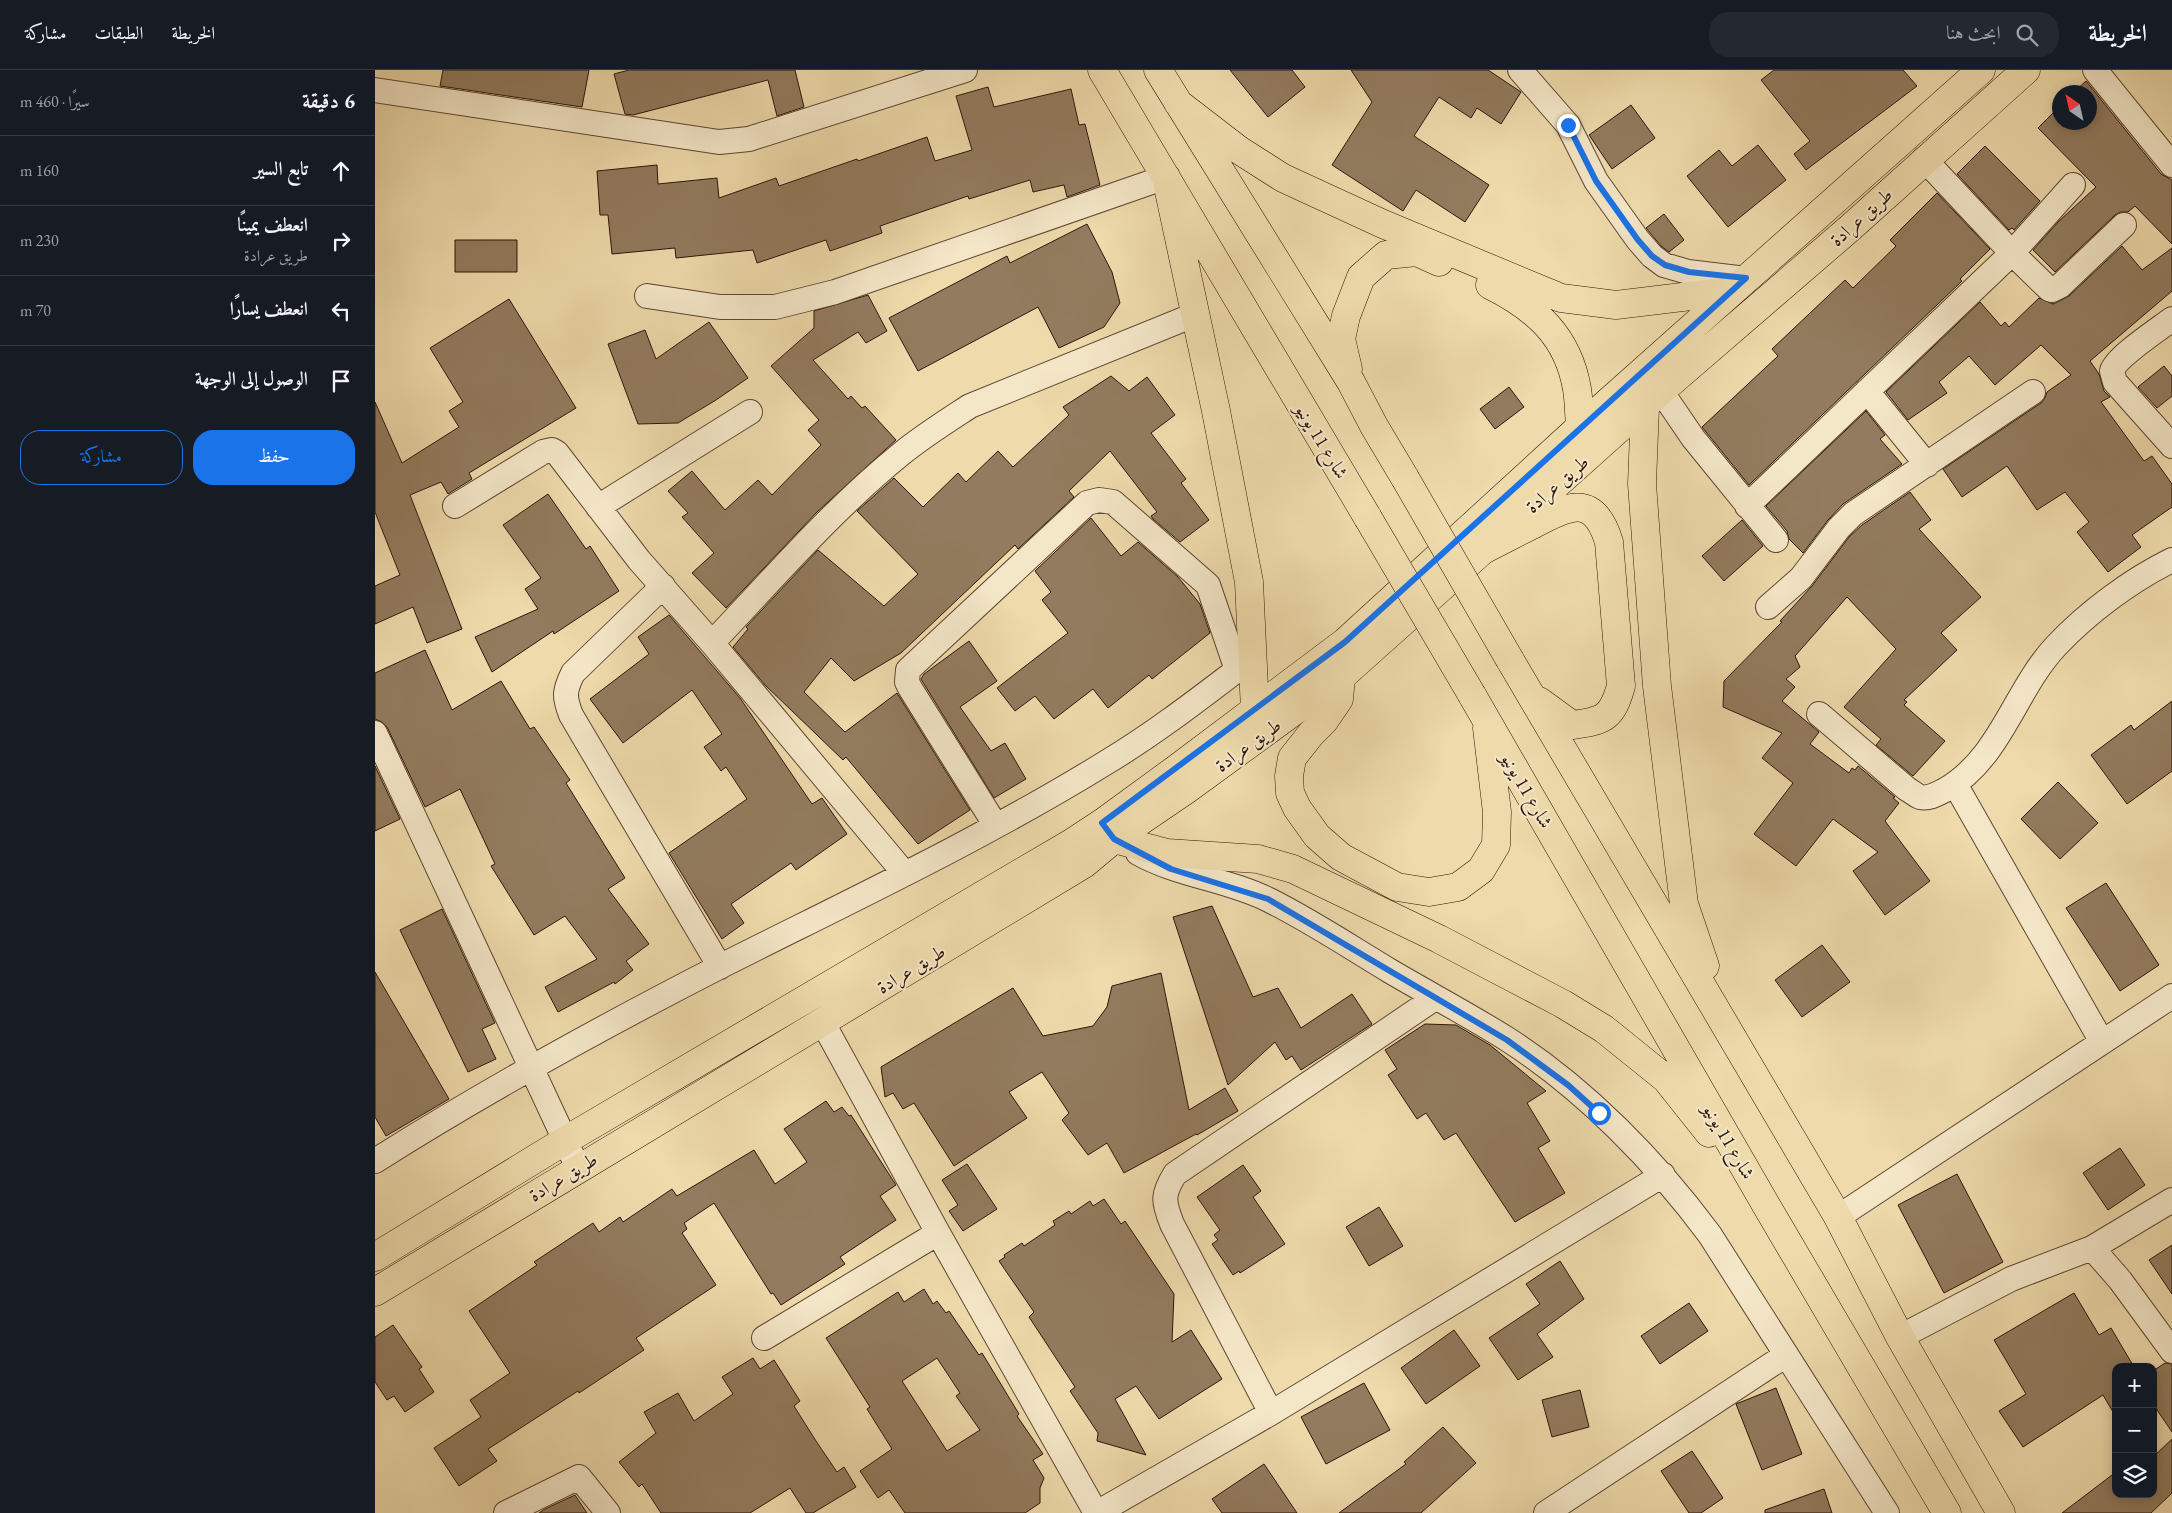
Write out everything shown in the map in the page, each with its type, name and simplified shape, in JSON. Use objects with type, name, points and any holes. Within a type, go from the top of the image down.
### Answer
[{"type":"main road","name":"شارع 11 يونيو","points":[[1102,70],[1487,719],[1766,1205],[1946,1512]]},
{"type":"main road","points":[[1158,70],[1351,382],[1374,426],[1528,692],[1838,1217],[1901,1337],[2001,1513]]},
{"type":"main road","name":"طريق عرادة","points":[[375,1292],[1084,864],[1108,831],[1255,710],[1345,642],[1580,427],[1981,70]]},
{"type":"main road","name":"طريق عرادة","points":[[375,1257],[566,1140],[822,991],[1108,831],[1187,790],[1341,677],[1653,399],[1850,228],[1924,159],[2026,70]]},
{"type":"main road","points":[[1178,102],[1239,150],[1283,178],[1383,224],[1561,298],[1616,305],[1739,285]]},
{"type":"main road","points":[[1166,177],[1218,421],[1249,582],[1245,662],[1255,710]]},
{"type":"main road","points":[[1351,382],[1341,339],[1346,316],[1361,277],[1386,255],[1417,252],[1523,303],[1551,328],[1569,358],[1577,389],[1580,427]]},
{"type":"main road","points":[[1653,399],[1642,484],[1657,686],[1684,904],[1723,1020]]},
{"type":"main road","points":[[1481,551],[1554,513],[1575,506],[1591,511],[1600,518],[1605,527],[1609,542],[1621,686],[1616,704],[1609,715],[1597,722],[1572,725],[1555,715],[1528,692]]},
{"type":"main road","points":[[1341,677],[1339,699],[1324,721],[1292,758],[1289,776],[1290,793],[1297,808],[1317,836],[1341,857],[1397,887],[1429,892],[1458,887],[1481,870],[1496,845],[1497,812],[1487,719]]},
{"type":"main road","points":[[1108,831],[1167,852],[1258,859],[1293,870],[1439,938],[1563,1004],[1604,1029],[1666,1079],[1766,1205]]},
{"type":"street","points":[[375,90],[719,142],[749,139],[965,70]]},
{"type":"street","points":[[1520,70],[1568,125],[1596,181],[1638,240],[1652,256],[1665,265],[1739,285]]},
{"type":"street","points":[[2095,70],[2172,164]]},
{"type":"street","points":[[1924,159],[2012,253],[2052,290],[2060,286],[2124,225]]},
{"type":"street","points":[[647,296],[720,307],[775,307],[835,292],[1166,177]]},
{"type":"street","points":[[1747,506],[2012,253],[2073,185]]},
{"type":"street","points":[[713,644],[831,519],[901,454],[970,406],[1194,315]]},
{"type":"street","points":[[2172,319],[2137,345],[2112,371],[2115,382],[2172,446]]},
{"type":"street","points":[[1867,391],[1927,465]]},
{"type":"street","points":[[1768,607],[1801,578],[1839,528],[1853,514],[2033,392]]},
{"type":"street","points":[[1653,399],[1693,438],[1776,540]]},
{"type":"street","points":[[598,507],[750,412]]},
{"type":"street","points":[[455,506],[543,452],[552,450],[563,460],[639,560],[713,644],[905,874]]},
{"type":"street","points":[[376,1157],[532,1067],[720,967],[996,826],[1109,761],[1185,709],[1245,662],[1208,586],[1113,502],[1099,500],[1087,503],[911,664],[908,670],[907,682],[910,688],[996,826]]},
{"type":"street","points":[[1819,714],[1907,789],[1921,797],[1933,796],[1955,784],[1977,764],[1999,736],[2036,673],[2055,647],[2078,625],[2156,567],[2169,566]]},
{"type":"street","points":[[663,586],[573,674],[565,690],[566,697],[571,715],[720,967]]},
{"type":"street","points":[[375,733],[578,1168]]},
{"type":"street","points":[[1955,784],[2102,1042]]},
{"type":"street","points":[[1108,831],[1171,869],[1268,899],[1507,1040],[1568,1085],[1623,1135],[1663,1175],[1710,1236],[1887,1513]]},
{"type":"street","points":[[1838,1217],[2172,996]]},
{"type":"street","points":[[1271,1413],[1172,1224],[1165,1207],[1165,1191],[1175,1174],[1435,998]]},
{"type":"street","points":[[823,1023],[938,1233],[1096,1513],[1271,1413],[1663,1175]]},
{"type":"street","points":[[1901,1337],[2011,1279],[2092,1248],[2172,1200]]},
{"type":"street","points":[[764,1338],[938,1233]]},
{"type":"street","points":[[2092,1248],[2120,1280],[2172,1351]]},
{"type":"street","points":[[1546,1513],[1786,1355]]},
{"type":"street","points":[[506,1513],[579,1477],[609,1513]]},
{"type":"building","points":[[443,70],[589,70],[582,107],[440,86]]},
{"type":"building","points":[[629,70],[795,70],[804,107],[777,116],[768,80],[633,115],[625,114],[614,74]]},
{"type":"building","points":[[1230,70],[1292,70],[1305,87],[1268,117]]},
{"type":"building","points":[[1351,70],[1488,70],[1521,92],[1501,124],[1477,108],[1471,118],[1439,97],[1414,136],[1489,185],[1465,222],[1416,190],[1403,211],[1332,165],[1372,102]]},
{"type":"building","points":[[1774,70],[1903,70],[1917,86],[1806,170],[1794,154],[1810,141],[1761,80]]},
{"type":"building","points":[[988,87],[994,107],[1071,89],[1079,125],[1085,124],[1100,185],[1067,197],[1064,185],[1033,192],[1030,180],[969,199],[968,196],[880,226],[882,233],[830,251],[826,240],[757,263],[753,250],[676,258],[675,248],[612,254],[608,215],[600,215],[597,171],[657,165],[658,184],[717,178],[719,198],[776,178],[779,186],[927,137],[935,161],[972,150],[956,96]]},
{"type":"building","points":[[2097,95],[2161,174],[2172,180],[2172,244],[2135,206],[2128,212],[2121,212],[2115,215],[2055,272],[2033,250],[2059,221],[2096,187],[2038,128],[2052,114],[2052,130],[2097,130]]},
{"type":"building","points":[[1631,105],[1655,138],[1612,169],[1589,135]]},
{"type":"building","points":[[1758,145],[1786,180],[1728,227],[1687,176],[1719,150],[1732,166]]},
{"type":"building","points":[[1985,146],[2040,201],[2014,230],[2012,228],[2009,230],[1957,174]]},
{"type":"building","points":[[1937,193],[1990,249],[1960,279],[1962,281],[1749,485],[1702,427],[1778,356],[1772,349],[1845,280],[1853,288],[1896,246],[1890,240]]},
{"type":"building","points":[[1664,214],[1684,240],[1669,252],[1661,246],[1646,228]]},
{"type":"building","points":[[1087,224],[1112,272],[1120,303],[1104,327],[1059,348],[1038,307],[918,371],[889,318],[1007,256],[1010,263]]},
{"type":"building","points":[[455,240],[517,240],[517,272],[455,272]]},
{"type":"building","points":[[2122,246],[2142,270],[2172,248],[2172,291],[2090,361],[2099,374],[2104,391],[2110,397],[2101,402],[2144,461],[2152,456],[2172,484],[2172,507],[2132,535],[2141,547],[2108,572],[2077,532],[2089,522],[2065,492],[2037,510],[2007,466],[1962,497],[1943,469],[2041,403],[2047,392],[2071,375],[2041,345],[1995,385],[1969,356],[1939,382],[1947,393],[1908,420],[1886,392],[1980,302],[2001,326],[2005,322],[2009,327],[2039,298],[2053,304],[2069,296]]},
{"type":"building","points":[[868,295],[887,331],[866,343],[858,332],[813,360],[848,399],[851,396],[862,408],[865,406],[896,440],[817,512],[726,608],[692,573],[714,553],[682,517],[688,513],[668,491],[692,471],[725,510],[758,480],[772,495],[821,445],[808,430],[819,420],[771,366],[814,328],[814,311]]},
{"type":"building","points":[[509,299],[576,408],[469,473],[472,479],[448,494],[441,482],[410,495],[462,629],[427,643],[413,607],[375,624],[375,586],[400,575],[375,512],[375,402],[402,463],[459,427],[449,411],[463,402],[430,348]]},
{"type":"building","points":[[709,322],[748,378],[678,423],[638,424],[608,344],[645,330],[656,359]]},
{"type":"building","points":[[2164,366],[2172,376],[2172,396],[2157,408],[2138,387]]},
{"type":"building","points":[[1111,376],[1129,391],[1147,377],[1175,415],[1151,433],[1186,479],[1181,483],[1209,520],[1180,542],[1153,519],[1151,516],[1157,512],[1110,451],[1069,491],[1074,497],[1018,549],[1015,545],[901,653],[854,681],[831,658],[804,692],[845,732],[897,693],[970,810],[918,844],[846,757],[843,760],[765,685],[733,647],[748,629],[746,627],[818,550],[884,606],[918,574],[857,511],[894,478],[923,507],[958,473],[966,482],[998,451],[1013,467],[1069,415],[1063,407]]},
{"type":"building","points":[[1509,387],[1524,407],[1495,429],[1480,409]]},
{"type":"building","points":[[1866,411],[1885,435],[1880,439],[1902,464],[1843,504],[1828,520],[1803,553],[1789,539],[1787,531],[1766,506]]},
{"type":"building","points":[[1910,492],[1931,520],[1919,529],[1981,597],[1941,633],[1957,650],[1904,700],[1907,702],[1904,705],[1945,741],[1913,776],[1876,745],[1881,739],[1844,707],[1896,649],[1847,597],[1795,656],[1800,667],[1786,679],[1795,687],[1782,701],[1819,732],[1810,744],[1849,773],[1852,768],[1855,770],[1858,766],[1895,797],[1893,798],[1899,803],[1885,821],[1930,881],[1885,915],[1853,871],[1878,852],[1833,819],[1796,866],[1754,834],[1793,783],[1762,758],[1782,733],[1723,707],[1724,681],[1782,622],[1780,621],[1812,586],[1849,537],[1862,525]]},
{"type":"building","points":[[548,494],[586,549],[590,546],[619,591],[554,634],[553,631],[492,672],[475,637],[538,609],[525,589],[541,578],[503,525]]},
{"type":"building","points":[[1091,518],[1121,556],[1138,542],[1178,577],[1200,604],[1210,633],[1152,679],[1149,675],[1108,708],[1093,689],[1054,719],[1035,696],[1015,711],[997,688],[1068,633],[1042,600],[1051,592],[1035,571]]},
{"type":"building","points":[[1742,520],[1763,546],[1724,581],[1702,556]]},
{"type":"building","points":[[669,615],[740,698],[812,804],[822,798],[847,834],[796,870],[791,863],[731,904],[744,923],[722,939],[669,853],[747,799],[726,767],[721,771],[704,747],[722,734],[692,690],[623,743],[590,699],[649,654],[638,637]]},
{"type":"building","points":[[969,641],[997,681],[960,707],[991,751],[1005,743],[1026,779],[994,798],[921,679],[924,674]]},
{"type":"building","points":[[425,650],[452,710],[501,681],[530,729],[534,727],[570,780],[566,783],[625,878],[608,889],[649,944],[626,961],[633,970],[615,984],[614,982],[558,1012],[545,987],[597,959],[565,916],[534,935],[491,866],[495,864],[460,789],[425,807],[387,727],[375,719],[375,673]]},
{"type":"building","points":[[2172,701],[2172,771],[2127,804],[2091,755],[2131,725],[2134,730]]},
{"type":"building","points":[[375,766],[400,819],[375,831]]},
{"type":"building","points":[[2058,782],[2098,823],[2060,859],[2021,819]]},
{"type":"building","points":[[2106,883],[2159,965],[2120,991],[2066,908]]},
{"type":"building","points":[[1212,906],[1253,997],[1278,988],[1301,1028],[1352,994],[1372,1024],[1301,1070],[1292,1056],[1286,1060],[1275,1042],[1228,1085],[1173,917]]},
{"type":"building","points":[[442,909],[495,1023],[482,1029],[496,1059],[468,1072],[400,930]]},
{"type":"building","points":[[1822,945],[1850,982],[1802,1017],[1775,980]]},
{"type":"building","points":[[375,972],[449,1099],[386,1136],[375,1117]]},
{"type":"building","points":[[1161,973],[1189,1110],[1225,1088],[1238,1111],[1124,1173],[1107,1143],[1088,1155],[1062,1120],[1069,1113],[1042,1072],[1009,1092],[1027,1118],[954,1166],[914,1103],[903,1109],[893,1093],[885,1097],[881,1067],[1013,988],[1043,1036],[1093,1026],[1107,1007],[1112,986]]},
{"type":"building","points":[[1425,1024],[1456,1025],[1490,1045],[1546,1091],[1527,1103],[1550,1141],[1538,1148],[1565,1193],[1515,1222],[1456,1133],[1444,1140],[1426,1113],[1417,1119],[1388,1075],[1397,1069],[1385,1050]]},
{"type":"building","points":[[826,1101],[834,1112],[842,1107],[849,1116],[851,1115],[896,1185],[880,1196],[896,1220],[840,1257],[845,1264],[781,1305],[773,1293],[771,1294],[714,1203],[684,1223],[687,1229],[682,1233],[716,1285],[636,1338],[644,1350],[488,1449],[497,1461],[459,1486],[434,1448],[481,1417],[470,1400],[510,1373],[469,1311],[537,1265],[534,1262],[593,1223],[599,1232],[620,1217],[623,1222],[672,1189],[677,1196],[754,1150],[775,1184],[807,1162],[784,1129]]},
{"type":"building","points":[[2120,1148],[2145,1185],[2108,1210],[2083,1173]]},
{"type":"building","points":[[967,1164],[997,1209],[963,1231],[949,1211],[958,1205],[942,1180]]},
{"type":"building","points":[[1243,1165],[1261,1191],[1253,1197],[1285,1244],[1240,1273],[1239,1271],[1233,1275],[1212,1244],[1218,1240],[1214,1235],[1220,1230],[1197,1197]]},
{"type":"building","points":[[1957,1174],[2003,1262],[1944,1293],[1898,1205]]},
{"type":"building","points":[[1104,1199],[1121,1224],[1125,1221],[1174,1294],[1172,1342],[1191,1330],[1222,1379],[1159,1419],[1136,1386],[1115,1399],[1146,1455],[1097,1441],[1098,1433],[1070,1391],[1075,1387],[1029,1317],[1034,1312],[999,1261],[1005,1257],[1004,1255],[1022,1243],[1024,1246],[1055,1225],[1053,1221],[1069,1211],[1071,1214],[1090,1201],[1093,1206]]},
{"type":"building","points":[[1379,1207],[1403,1246],[1369,1266],[1346,1227]]},
{"type":"building","points":[[2172,1245],[2172,1294],[2149,1260]]},
{"type":"building","points":[[1560,1261],[1584,1299],[1537,1334],[1553,1357],[1518,1380],[1489,1338],[1540,1304],[1526,1284]]},
{"type":"building","points":[[924,1289],[933,1304],[937,1301],[946,1313],[949,1311],[979,1355],[982,1353],[1019,1414],[1017,1416],[1043,1454],[1033,1460],[1044,1478],[1040,1488],[1040,1503],[1025,1513],[905,1513],[889,1490],[878,1498],[860,1471],[892,1449],[867,1409],[870,1407],[826,1338],[898,1292],[904,1302]],"holes":[[[937,1358],[960,1393],[956,1396],[980,1430],[947,1451],[902,1381]]]},
{"type":"building","points":[[2074,1293],[2099,1335],[2111,1328],[2132,1363],[2112,1363],[2112,1410],[2103,1395],[2023,1447],[1999,1411],[2026,1394],[1994,1340]]},
{"type":"building","points":[[1689,1303],[1708,1331],[1660,1364],[1641,1336]]},
{"type":"building","points":[[393,1325],[422,1367],[419,1369],[434,1392],[405,1412],[394,1396],[387,1400],[375,1382],[375,1337]]},
{"type":"building","points":[[1454,1330],[1480,1366],[1426,1404],[1401,1368]]},
{"type":"building","points":[[753,1358],[760,1369],[774,1360],[800,1401],[794,1406],[816,1441],[837,1472],[844,1467],[856,1487],[813,1513],[806,1513],[790,1488],[750,1513],[661,1513],[642,1484],[639,1487],[619,1462],[656,1433],[644,1412],[678,1393],[694,1421],[733,1394],[722,1377]]},
{"type":"building","points":[[2165,1363],[2172,1364],[2172,1432],[2157,1410],[2157,1368]]},
{"type":"building","points":[[1364,1383],[1390,1430],[1326,1464],[1301,1417]]},
{"type":"building","points":[[1776,1388],[1802,1454],[1762,1470],[1736,1404]]},
{"type":"building","points":[[1580,1390],[1589,1427],[1552,1437],[1542,1400]]},
{"type":"building","points":[[1443,1427],[1476,1463],[1421,1513],[1339,1513],[1406,1464],[1404,1462]]},
{"type":"building","points":[[2172,1439],[2172,1493],[2151,1513],[2062,1513],[2112,1475],[2112,1498],[2157,1498],[2157,1453]]},
{"type":"building","points":[[1692,1451],[1723,1498],[1701,1513],[1689,1513],[1661,1471]]},
{"type":"building","points":[[1264,1464],[1297,1513],[1222,1513],[1212,1499]]},
{"type":"building","points":[[1824,1489],[1832,1513],[1765,1513],[1765,1510]]},
{"type":"building","points":[[575,1495],[587,1513],[539,1513],[545,1509]]},
{"type":"route","points":[[1568,125],[1596,181],[1638,240],[1652,256],[1665,265],[1689,272],[1746,278],[1345,642],[1102,823],[1114,839],[1171,869],[1268,899],[1507,1040],[1568,1085],[1599,1113]]}]
